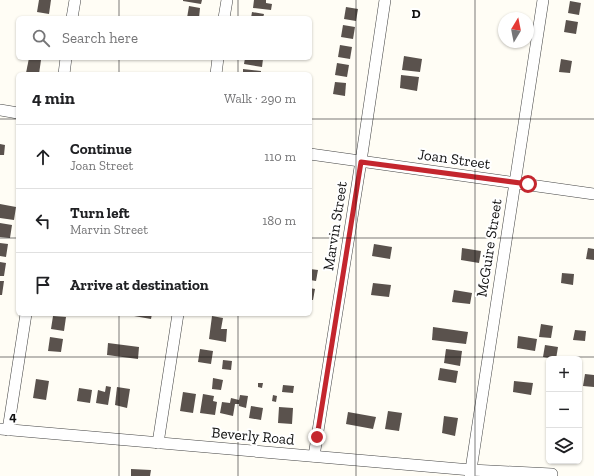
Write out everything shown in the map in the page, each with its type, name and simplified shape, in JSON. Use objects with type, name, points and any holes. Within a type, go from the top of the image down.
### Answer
[{"type":"street","points":[[72,16],[75,0]]},
{"type":"street","points":[[224,16],[227,0]]},
{"type":"street","name":"Marvin Street","points":[[314,456],[361,162],[385,0]]},
{"type":"street","name":"McGuire Street","points":[[470,473],[543,0]]},
{"type":"street","points":[[64,72],[66,60]]},
{"type":"street","points":[[216,72],[218,60]]},
{"type":"street","points":[[0,110],[16,113]]},
{"type":"street","name":"Joan Street","points":[[312,154],[594,194]]},
{"type":"street","points":[[4,429],[26,316]]},
{"type":"street","points":[[158,443],[178,316]]},
{"type":"street","name":"Beverly Road","points":[[4,429],[314,456],[470,473],[552,474]]},
{"type":"building","points":[[39,0],[51,0],[49,14],[37,12]]},
{"type":"building","points":[[183,0],[202,0],[201,4]]},
{"type":"building","points":[[254,0],[266,0],[266,3],[272,4],[271,10],[253,8]]},
{"type":"building","points":[[570,1],[581,3],[579,15],[568,13]]},
{"type":"building","points":[[189,6],[200,8],[199,16],[187,16]]},
{"type":"building","points":[[346,7],[358,9],[356,21],[344,19]]},
{"type":"building","points":[[252,12],[264,14],[264,16],[251,16]]},
{"type":"building","points":[[566,20],[578,22],[576,34],[564,32]]},
{"type":"building","points":[[343,25],[355,27],[353,39],[341,37]]},
{"type":"building","points":[[340,45],[352,47],[350,59],[338,57]]},
{"type":"building","points":[[404,56],[422,59],[420,72],[402,70]]},
{"type":"building","points":[[561,59],[572,61],[570,73],[559,72]]},
{"type":"building","points":[[29,60],[41,60],[39,72],[26,72]]},
{"type":"building","points":[[245,60],[263,60],[262,67],[244,64]]},
{"type":"building","points":[[337,63],[349,65],[347,77],[335,75]]},
{"type":"building","points":[[243,69],[261,71],[261,72],[243,72]]},
{"type":"building","points":[[401,75],[419,77],[417,91],[400,88]]},
{"type":"building","points":[[335,82],[346,83],[345,96],[333,94]]},
{"type":"building","points":[[0,144],[5,145],[4,155],[0,155]]},
{"type":"building","points":[[0,204],[16,207],[14,220],[0,218]]},
{"type":"building","points":[[0,223],[12,225],[10,238],[0,237]]},
{"type":"building","points":[[0,243],[8,244],[6,257],[0,256]]},
{"type":"building","points":[[374,244],[392,247],[390,259],[372,256]]},
{"type":"building","points":[[462,248],[481,251],[479,263],[461,260]]},
{"type":"building","points":[[588,248],[594,249],[594,260],[586,259]]},
{"type":"building","points":[[0,262],[6,263],[4,276],[0,276]]},
{"type":"building","points":[[312,269],[318,270],[316,281],[312,280]]},
{"type":"building","points":[[562,273],[574,274],[573,285],[561,283]]},
{"type":"building","points":[[0,281],[4,281],[2,295],[0,295]]},
{"type":"building","points":[[373,283],[391,285],[389,297],[371,295]]},
{"type":"building","points":[[312,288],[315,289],[312,300]]},
{"type":"building","points":[[454,290],[472,293],[470,304],[452,302]]},
{"type":"building","points":[[53,316],[66,317],[64,331],[51,329]]},
{"type":"building","points":[[134,316],[152,316],[151,319]]},
{"type":"building","points":[[212,316],[223,318],[221,329],[227,329],[226,342],[209,339]]},
{"type":"building","points":[[541,324],[553,326],[551,338],[539,337]]},
{"type":"building","points":[[433,327],[468,332],[466,344],[432,340]]},
{"type":"building","points":[[575,330],[586,331],[585,341],[573,340]]},
{"type":"building","points":[[518,336],[537,339],[535,351],[517,348]]},
{"type":"building","points":[[50,337],[63,339],[61,352],[48,351]]},
{"type":"building","points":[[108,343],[139,347],[138,359],[107,355]]},
{"type":"building","points":[[545,345],[558,347],[556,356],[543,357]]},
{"type":"building","points":[[200,349],[213,351],[211,364],[198,362]]},
{"type":"building","points":[[446,349],[462,351],[460,366],[444,363]]},
{"type":"building","points":[[223,360],[232,361],[231,370],[222,369]]},
{"type":"building","points":[[440,368],[458,371],[456,383],[438,380]]},
{"type":"building","points":[[585,374],[594,375],[594,387],[583,386]]},
{"type":"building","points":[[213,378],[223,380],[221,390],[212,389]]},
{"type":"building","points":[[36,379],[49,381],[46,400],[33,398]]},
{"type":"building","points":[[514,381],[533,383],[531,395],[513,392]]},
{"type":"building","points":[[258,383],[263,383],[262,388],[258,387]]},
{"type":"building","points":[[283,385],[294,386],[293,393],[282,392]]},
{"type":"building","points":[[106,386],[111,387],[108,405],[96,403],[98,390],[105,392]]},
{"type":"building","points":[[117,387],[130,389],[127,408],[115,405]]},
{"type":"building","points":[[79,388],[92,390],[90,403],[77,401]]},
{"type":"building","points":[[183,392],[196,394],[193,413],[180,411]]},
{"type":"building","points":[[203,394],[214,396],[213,401],[217,402],[215,415],[200,413]]},
{"type":"building","points":[[240,395],[248,396],[246,408],[239,406],[239,404],[235,404],[233,416],[220,413],[222,402],[230,403],[231,398],[239,400]]},
{"type":"building","points":[[273,395],[277,396],[276,402],[272,401]]},
{"type":"building","points":[[251,406],[263,408],[261,420],[249,418]]},
{"type":"building","points":[[279,407],[293,408],[292,424],[278,423]]},
{"type":"building","points":[[388,411],[402,413],[399,431],[385,429]]},
{"type":"building","points":[[348,412],[376,417],[373,429],[346,424]]},
{"type":"building","points":[[444,416],[458,418],[455,436],[442,433]]},
{"type":"building","points":[[131,469],[151,470],[150,476],[131,476]]},
{"type":"route","points":[[317,437],[361,162],[528,184]]}]
